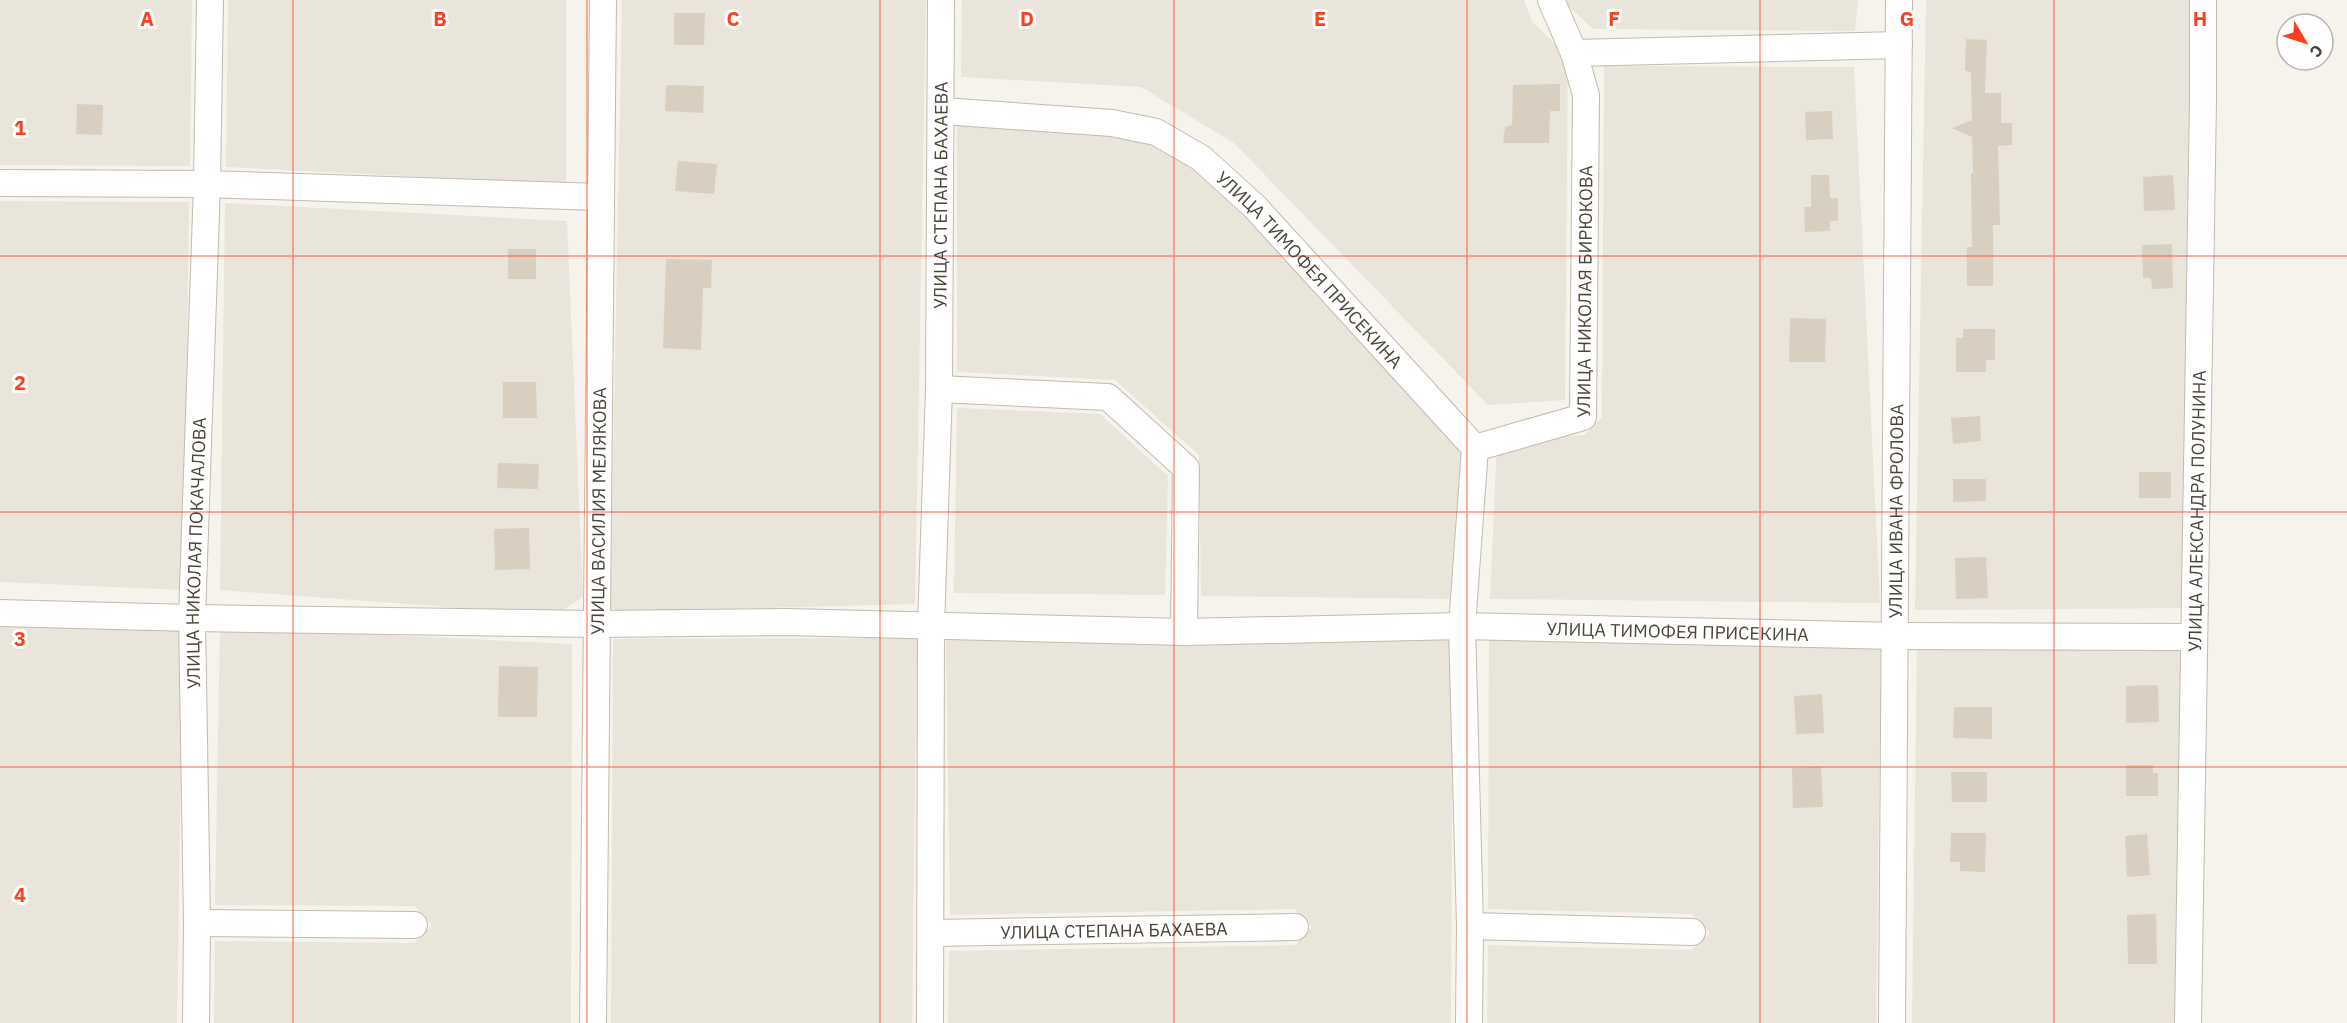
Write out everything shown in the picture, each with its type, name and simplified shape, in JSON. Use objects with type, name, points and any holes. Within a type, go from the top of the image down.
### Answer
[{"type":"street","name":"УЛИЦА НИКОЛАЯ ПОКАЧАЛОВА","points":[[195,1023],[197,923],[192,618],[207,184],[210,0]]},
{"type":"street","name":"УЛИЦА ВАСИЛИЯ МЕЛЯКОВА","points":[[593,1023],[603,0]]},
{"type":"street","name":"УЛИЦА СТЕПАНА БАХАЕВА","points":[[930,1023],[931,627],[939,389],[941,0]]},
{"type":"street","name":"УЛИЦА НИКОЛАЯ БИРЮКОВА","points":[[1475,448],[1583,417],[1586,95],[1574,53],[1551,0]]},
{"type":"street","name":"УЛИЦА ИВАНА ФРОЛОВА","points":[[1892,1023],[1899,0]]},
{"type":"street","name":"УЛИЦА АЛЕКСАНДРА ПОЛУНИНА","points":[[2188,1023],[2203,0]]},
{"type":"street","points":[[1574,53],[1899,45]]},
{"type":"street","name":"УЛИЦА ТИМОФЕЯ ПРИСЕКИНА","points":[[942,111],[1112,123],[1156,132],[1201,158],[1255,207],[1475,448]]},
{"type":"street","points":[[0,183],[207,184],[600,197]]},
{"type":"street","points":[[939,389],[1108,397],[1186,468],[1184,632]]},
{"type":"street","points":[[1469,1023],[1470,926],[1462,626],[1475,448]]},
{"type":"street","points":[[0,612],[192,618],[598,624],[787,622],[1184,632],[1462,626]]},
{"type":"street","name":"УЛИЦА ТИМОФЕЯ ПРИСЕКИНА","points":[[1462,626],[1896,636],[2193,637]]},
{"type":"street","points":[[197,923],[414,925]]},
{"type":"street","points":[[1470,926],[1692,932]]},
{"type":"street","name":"УЛИЦА СТЕПАНА БАХАЕВА","points":[[932,933],[1295,927]]},
{"type":"shaded area","points":[[0,0],[192,0],[190,166],[0,165]]},
{"type":"shaded area","points":[[228,0],[566,0],[566,184],[226,167]]},
{"type":"shaded area","points":[[622,0],[926,0],[915,604],[610,612]]},
{"type":"shaded area","points":[[962,0],[1524,0],[1532,22],[1568,56],[1565,400],[1488,405],[1234,143],[1141,87],[961,77]]},
{"type":"shaded area","points":[[1562,0],[1858,0],[1855,31],[1593,29]]},
{"type":"shaded area","points":[[1926,0],[2194,0],[2191,608],[1915,610]]},
{"type":"shaded area","points":[[1604,66],[1854,67],[1880,603],[1490,599],[1497,441],[1585,435],[1602,417]]},
{"type":"shaded area","points":[[957,124],[1122,132],[1170,150],[1213,179],[1463,449],[1454,599],[1201,596],[1199,455],[1115,380],[957,372]]},
{"type":"shaded area","points":[[0,201],[189,202],[184,590],[0,582]]},
{"type":"shaded area","points":[[225,203],[567,221],[583,597],[555,615],[220,590]]},
{"type":"shaded area","points":[[957,408],[1100,414],[1168,476],[1165,595],[954,593]]},
{"type":"shaded area","points":[[0,619],[183,626],[177,1023],[0,1023]]},
{"type":"shaded area","points":[[220,627],[572,644],[571,1023],[214,1023],[215,941],[414,943],[432,925],[414,906],[215,905]]},
{"type":"shaded area","points":[[1453,635],[1451,1023],[948,1023],[949,951],[1295,945],[1312,927],[1294,909],[950,915],[946,638]]},
{"type":"shaded area","points":[[1489,635],[1881,640],[1876,1023],[1487,1023],[1488,945],[1691,950],[1710,933],[1692,914],[1488,909]]},
{"type":"shaded area","points":[[917,638],[912,1023],[611,1023],[613,639]]},
{"type":"shaded area","points":[[2187,639],[2177,1023],[1912,1023],[1917,640]]},
{"type":"building","points":[[674,13],[705,13],[704,45],[674,45]]},
{"type":"building","points":[[1966,39],[1987,40],[1985,93],[2001,93],[2001,123],[2012,123],[2012,145],[1998,146],[2000,225],[1993,225],[1993,286],[1967,286],[1967,247],[1972,247],[1972,137],[1952,128],[1972,120],[1971,72],[1965,71]]},
{"type":"building","points":[[1560,84],[1560,111],[1550,111],[1549,143],[1503,143],[1505,127],[1512,125],[1513,85]]},
{"type":"building","points":[[666,85],[704,86],[703,113],[665,111]]},
{"type":"building","points":[[77,104],[103,105],[102,135],[76,134]]},
{"type":"building","points":[[1832,111],[1833,139],[1806,140],[1805,112]]},
{"type":"building","points":[[678,161],[717,164],[714,194],[675,191]]},
{"type":"building","points":[[1811,175],[1829,175],[1830,198],[1838,198],[1838,221],[1830,221],[1830,231],[1805,232],[1804,207],[1811,207]]},
{"type":"building","points":[[2173,175],[2175,210],[2144,211],[2143,177]]},
{"type":"building","points":[[2172,244],[2173,288],[2152,289],[2151,278],[2143,278],[2142,245]]},
{"type":"building","points":[[508,249],[536,249],[536,279],[508,279]]},
{"type":"building","points":[[666,259],[712,260],[711,288],[703,288],[701,350],[663,348]]},
{"type":"building","points":[[1790,318],[1826,319],[1825,362],[1789,362]]},
{"type":"building","points":[[1963,329],[1995,329],[1995,360],[1986,360],[1986,372],[1956,372],[1956,338],[1963,338]]},
{"type":"building","points":[[503,382],[536,382],[537,418],[503,418]]},
{"type":"building","points":[[1980,416],[1981,441],[1953,444],[1951,418]]},
{"type":"building","points":[[498,463],[539,464],[538,489],[497,488]]},
{"type":"building","points":[[2139,472],[2171,472],[2171,498],[2139,498]]},
{"type":"building","points":[[1953,479],[1986,479],[1986,501],[1953,502]]},
{"type":"building","points":[[529,528],[530,569],[495,570],[494,529]]},
{"type":"building","points":[[1986,557],[1988,598],[1956,599],[1955,558]]},
{"type":"building","points":[[499,666],[538,667],[537,717],[498,717]]},
{"type":"building","points":[[2158,685],[2159,722],[2126,723],[2126,686]]},
{"type":"building","points":[[1822,694],[1824,733],[1796,734],[1794,696]]},
{"type":"building","points":[[1954,707],[1992,707],[1992,739],[1953,738]]},
{"type":"building","points":[[2126,765],[2153,765],[2153,773],[2158,773],[2158,796],[2126,796]]},
{"type":"building","points":[[1821,767],[1823,807],[1793,808],[1792,768]]},
{"type":"building","points":[[1951,772],[1987,772],[1987,802],[1952,802]]},
{"type":"building","points":[[1951,833],[1986,833],[1985,872],[1960,871],[1960,862],[1950,862]]},
{"type":"building","points":[[2147,834],[2150,875],[2127,877],[2125,836]]},
{"type":"building","points":[[2156,914],[2157,964],[2128,964],[2127,915]]}]
